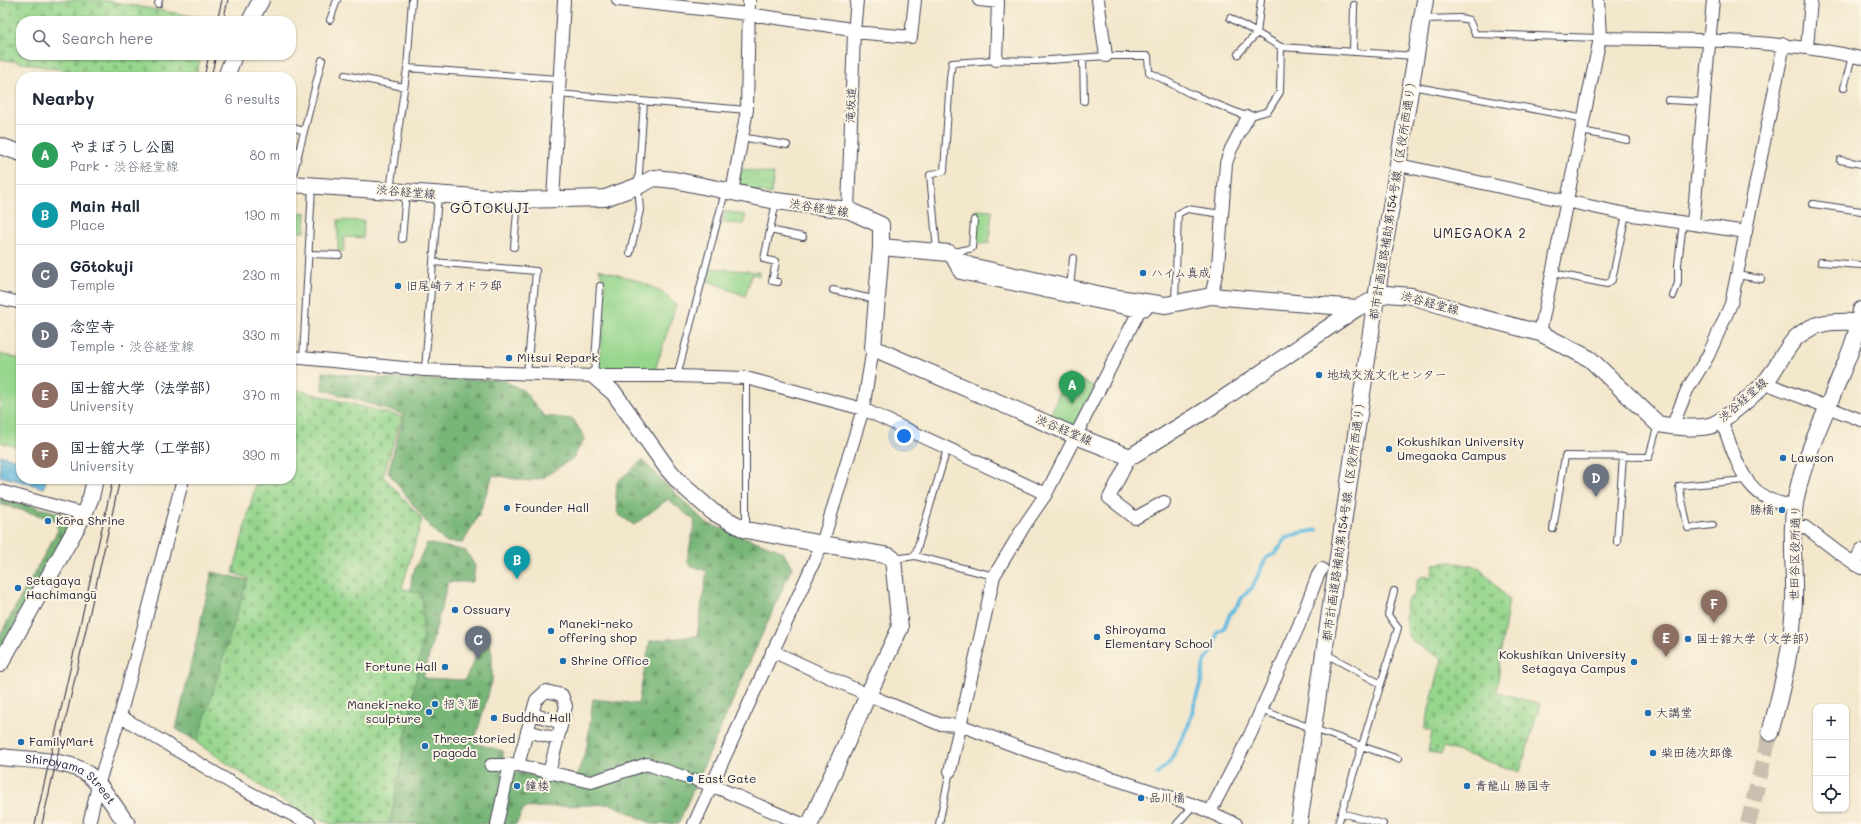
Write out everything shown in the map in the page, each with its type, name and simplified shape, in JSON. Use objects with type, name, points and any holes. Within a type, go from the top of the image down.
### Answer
[{"type":"main road","points":[[253,16],[261,0]]},
{"type":"main road","name":"都市計画道路補助第154号線（区役所西通り）","points":[[1299,824],[1376,298],[1417,56],[1424,0]]},
{"type":"main road","points":[[228,72],[232,60]]},
{"type":"main road","points":[[0,146],[16,151]]},
{"type":"main road","name":"渋谷経堂線","points":[[296,184],[438,195],[518,200],[553,200],[605,198],[638,186],[654,178],[674,180],[776,201],[848,210],[881,225],[881,247],[874,348],[1076,436],[1130,457],[1211,407],[1357,308],[1386,294],[1412,296],[1475,316],[1540,332],[1590,359],[1665,426],[1709,426],[1721,420],[1765,383],[1797,337],[1812,328],[1828,322],[1860,318]]},
{"type":"main road","points":[[881,247],[943,252],[970,266],[1070,293],[1170,304],[1211,296],[1357,308]]},
{"type":"main road","name":"世田谷区役所通り","points":[[1770,733],[1783,686],[1791,645],[1794,598],[1794,506],[1808,454],[1857,335],[1860,318]]},
{"type":"main road","points":[[594,376],[614,393],[667,468],[681,484],[713,512],[746,530],[889,556],[893,559],[900,628],[810,824]]},
{"type":"main road","points":[[0,664],[84,514],[94,484]]},
{"type":"main road","name":"Shiroyama Street","points":[[0,757],[67,765],[84,771],[98,785],[127,824]]},
{"type":"street","points":[[553,200],[564,0]]},
{"type":"street","points":[[618,0],[748,14],[845,28],[854,32],[911,37],[915,0]]},
{"type":"street","points":[[728,191],[746,110],[749,0]]},
{"type":"street","name":"滝坂道","points":[[848,210],[854,32],[857,0]]},
{"type":"street","points":[[979,0],[998,2],[996,60]]},
{"type":"street","points":[[1098,0],[1106,56]]},
{"type":"street","points":[[1540,332],[1584,125],[1600,38],[1598,0]]},
{"type":"street","points":[[1688,223],[1704,102],[1713,0]]},
{"type":"street","points":[[1807,48],[1811,0]]},
{"type":"street","points":[[1600,38],[1710,40],[1784,44],[1857,57]]},
{"type":"street","points":[[1665,426],[1708,356],[1731,304],[1784,44]]},
{"type":"street","points":[[1211,296],[1218,266],[1226,163],[1231,149],[1248,117]]},
{"type":"street","points":[[1399,165],[1626,214],[1746,232]]},
{"type":"street","points":[[1070,293],[1139,311],[1170,304]]},
{"type":"street","points":[[0,298],[16,301]]},
{"type":"street","points":[[950,771],[994,576],[1046,494],[1139,311]]},
{"type":"street","points":[[694,824],[822,544],[863,409],[874,348]]},
{"type":"street","points":[[297,357],[425,370],[594,376],[746,378],[863,409],[1046,494]]},
{"type":"street","points":[[1765,383],[1861,420]]},
{"type":"street","points":[[1721,420],[1745,480],[1760,494],[1772,502],[1794,506]]},
{"type":"street","points":[[1130,457],[1109,498],[1135,518],[1164,502]]},
{"type":"street","points":[[89,824],[98,785],[120,716],[182,484]]},
{"type":"street","points":[[0,491],[84,514]]},
{"type":"street","points":[[1793,527],[1805,527],[1858,566],[1861,550]]},
{"type":"street","points":[[1210,812],[1250,735],[1299,625],[1318,575],[1322,569]]},
{"type":"street","points":[[772,651],[868,695],[939,724],[960,725],[1022,749],[1194,805],[1236,824]]},
{"type":"street","points":[[497,824],[514,764],[527,731],[536,700],[546,691],[562,695],[566,706],[549,773]]},
{"type":"street","points":[[532,714],[562,723]]},
{"type":"street","points":[[120,716],[235,785],[310,824]]},
{"type":"street","points":[[527,731],[558,739]]},
{"type":"street","points":[[491,765],[514,764],[591,782],[647,764],[684,777]]},
{"type":"street","points":[[696,780],[802,824]]},
{"type":"lane","points":[[330,20],[337,0]]},
{"type":"lane","points":[[390,190],[404,87],[412,0]]},
{"type":"lane","points":[[1238,54],[1257,33],[1261,0]]},
{"type":"lane","points":[[1353,52],[1354,5]]},
{"type":"lane","points":[[1230,18],[1281,47],[1417,56]]},
{"type":"lane","points":[[1422,19],[1460,18],[1469,20],[1475,34],[1600,38]]},
{"type":"lane","points":[[974,220],[972,248],[943,252],[930,175],[944,171],[952,63],[996,60],[1084,59],[1106,56],[1148,56],[1149,72],[1189,93],[1248,117],[1268,111],[1280,92],[1281,47]]},
{"type":"lane","points":[[1844,88],[1857,57]]},
{"type":"lane","points":[[1084,59],[1084,101]]},
{"type":"lane","points":[[296,163],[322,60]]},
{"type":"lane","points":[[406,68],[559,80]]},
{"type":"lane","points":[[345,76],[404,87]]},
{"type":"lane","points":[[1412,86],[1584,125],[1627,140]]},
{"type":"lane","points":[[558,94],[746,110]]},
{"type":"lane","points":[[1668,100],[1704,102]]},
{"type":"lane","points":[[630,253],[640,210],[638,186],[644,102]]},
{"type":"lane","points":[[296,129],[304,131]]},
{"type":"lane","points":[[741,137],[787,145]]},
{"type":"lane","points":[[1840,160],[1861,164]]},
{"type":"lane","points":[[297,357],[309,254],[312,186]]},
{"type":"lane","points":[[676,376],[728,191]]},
{"type":"lane","points":[[402,238],[406,192]]},
{"type":"lane","points":[[425,370],[438,195]]},
{"type":"lane","points":[[514,248],[518,200]]},
{"type":"lane","points":[[776,201],[764,259],[776,262],[772,281],[778,282]]},
{"type":"lane","points":[[1812,204],[1861,211]]},
{"type":"lane","points":[[1170,304],[1178,214],[1187,209],[1222,214]]},
{"type":"lane","points":[[1553,273],[1607,284],[1612,280],[1626,214]]},
{"type":"lane","points":[[1673,296],[1678,283],[1678,265],[1688,223]]},
{"type":"lane","points":[[770,230],[803,237]]},
{"type":"lane","points":[[309,254],[339,255]]},
{"type":"lane","points":[[1070,293],[1073,258]]},
{"type":"lane","points":[[432,262],[536,271],[527,374]]},
{"type":"lane","points":[[1821,262],[1861,266]]},
{"type":"lane","points":[[1737,275],[1761,279]]},
{"type":"lane","points":[[594,376],[600,286]]},
{"type":"lane","points":[[834,290],[877,300]]},
{"type":"lane","points":[[746,378],[746,530]]},
{"type":"lane","points":[[1553,529],[1565,456],[1649,457],[1665,426]]},
{"type":"lane","points":[[915,556],[947,449]]},
{"type":"lane","points":[[1617,542],[1624,456]]},
{"type":"lane","points":[[1714,525],[1688,528],[1679,486],[1745,480]]},
{"type":"lane","points":[[893,559],[915,556],[994,576]]},
{"type":"lane","points":[[1338,824],[1398,628],[1388,615],[1394,592]]},
{"type":"lane","points":[[1324,653],[1381,684]]},
{"type":"lane","points":[[1261,710],[1298,725],[1314,728],[1398,759]]},
{"type":"lane","points":[[939,824],[950,771]]},
{"type":"lane","points":[[1177,824],[1194,805]]},
{"type":"lane","points":[[1341,813],[1383,824]]},
{"type":"green space","points":[[0,0],[102,0],[192,16],[16,16],[16,60],[200,60],[197,72],[74,72],[0,59]]},
{"type":"green space","points":[[742,169],[774,174],[771,194],[740,188],[738,184]]},
{"type":"green space","points":[[976,210],[992,211],[989,243],[980,244],[975,240]]},
{"type":"green space","points":[[725,211],[746,215],[743,224],[722,223]]},
{"type":"green space","points":[[306,212],[305,232],[296,232],[296,214]]},
{"type":"green space","points":[[338,220],[364,221],[363,238],[344,237],[344,251],[338,251]]},
{"type":"green space","points":[[710,268],[759,272],[759,276],[752,274],[745,296],[706,280]]},
{"type":"green space","points":[[599,269],[650,286],[660,291],[676,305],[655,370],[599,368],[605,286]]},
{"type":"green space","points":[[0,354],[16,358],[16,447],[0,442]]},
{"type":"green space","points":[[323,372],[388,379],[504,380],[524,391],[544,416],[573,419],[585,438],[573,458],[543,478],[528,481],[493,475],[479,514],[463,543],[445,542],[428,524],[388,472],[404,415],[322,389]]},
{"type":"green space","points":[[1068,374],[1097,388],[1074,432],[1047,421]]},
{"type":"green space","points":[[298,390],[402,417],[383,476],[422,519],[402,588],[422,594],[423,639],[390,824],[332,824],[316,819],[289,805],[197,743],[248,578],[233,573],[256,484],[296,484],[296,398]]},
{"type":"green space","points":[[642,460],[706,523],[782,551],[792,567],[678,824],[653,824],[610,804],[524,808],[516,824],[356,824],[328,817],[176,729],[212,572],[279,587],[409,610],[412,575],[427,543],[466,551],[475,566],[473,582],[448,582],[423,678],[465,680],[487,632],[492,654],[492,681],[474,743],[503,751],[504,769],[573,785],[587,747],[593,699],[638,704],[650,641],[697,636],[707,571],[690,566],[687,561],[695,521],[668,499],[634,525],[618,514],[616,497],[617,482]]},
{"type":"green space","points":[[0,498],[74,517],[0,659],[0,635],[58,530],[55,520],[0,504]]},
{"type":"green space","points":[[1452,562],[1480,568],[1509,599],[1497,692],[1540,704],[1520,772],[1444,747],[1441,754],[1428,752],[1432,731],[1424,729],[1442,659],[1414,643],[1410,638],[1405,626],[1406,601],[1414,595],[1418,579],[1424,576],[1431,578],[1434,564]]},
{"type":"water","points":[[0,455],[16,460],[16,480],[0,476]]},
{"type":"water","points":[[29,484],[45,484],[44,488]]},
{"type":"waterway","points":[[1157,774],[1169,763],[1188,727],[1202,678],[1204,663],[1215,646],[1217,632],[1224,628],[1230,614],[1238,605],[1243,596],[1252,588],[1266,558],[1275,554],[1286,538],[1300,533],[1317,530]]},
{"type":"tunnel","points":[[1748,824],[1770,733]]},
{"type":"tram line","points":[[218,16],[222,0]]},
{"type":"tram line","points":[[224,16],[228,0]]},
{"type":"tram line","points":[[205,72],[208,60]]},
{"type":"tram line","points":[[212,72],[215,60]]},
{"type":"tram line","points":[[35,824],[112,484]]},
{"type":"tram line","points":[[42,824],[119,484]]},
{"type":"place","name":"ハイム真成","points":[[1143,273]]},
{"type":"place","name":"旧尾崎テオドラ邸","points":[[398,286]]},
{"type":"place","name":"Mitsui Repark","points":[[509,358]]},
{"type":"place","name":"地域交流文化センター","points":[[1319,375]]},
{"type":"place","name":"やまぼうし公園","points":[[1072,404]]},
{"type":"place","name":"Kokushikan University Umegaoka Campus","points":[[1389,449]]},
{"type":"place","name":"Lawson","points":[[1783,458]]},
{"type":"place","name":"念空寺","points":[[1596,497]]},
{"type":"place","name":"Founder Hall","points":[[507,508]]},
{"type":"place","name":"勝橋","points":[[1782,510]]},
{"type":"place","name":"Kōra Shrine","points":[[48,521]]},
{"type":"place","name":"Main Hall","points":[[517,579]]},
{"type":"place","name":"Setagaya Hachimangū","points":[[18,588]]},
{"type":"place","name":"Ossuary","points":[[455,610]]},
{"type":"place","name":"国士舘大学（工学部）","points":[[1714,623]]},
{"type":"place","name":"Maneki-neko offering shop","points":[[551,631]]},
{"type":"place","name":"Shiroyama Elementary School","points":[[1097,637]]},
{"type":"place","name":"国士舘大学（文学部）","points":[[1688,639]]},
{"type":"place","name":"国士舘大学（法学部）","points":[[1666,657]]},
{"type":"place","name":"Gōtokuji","points":[[478,659]]},
{"type":"place","name":"Shrine Office","points":[[563,661]]},
{"type":"place","name":"Kokushikan University Setagaya Campus","points":[[1634,662]]},
{"type":"place","name":"Fortune Hall","points":[[445,667]]},
{"type":"place","name":"招き猫","points":[[435,704]]},
{"type":"place","name":"Maneki-neko sculpture","points":[[429,712]]},
{"type":"place","name":"大講堂","points":[[1648,713]]},
{"type":"place","name":"Buddha Hall","points":[[494,718]]},
{"type":"place","name":"FamilyMart","points":[[21,742]]},
{"type":"place","name":"Three-storied pagoda","points":[[425,746]]},
{"type":"place","name":"柴田徳次郎像","points":[[1653,753]]},
{"type":"place","name":"East Gate","points":[[690,779]]},
{"type":"place","name":"鐘楼","points":[[517,786]]},
{"type":"place","name":"青龍山 勝国寺","points":[[1467,786]]},
{"type":"place","name":"品川橋","points":[[1141,798]]},
{"type":"district","name":"GŌTOKUJI","points":[[490,208]]},
{"type":"district","name":"UMEGAOKA 2","points":[[1480,233]]}]
